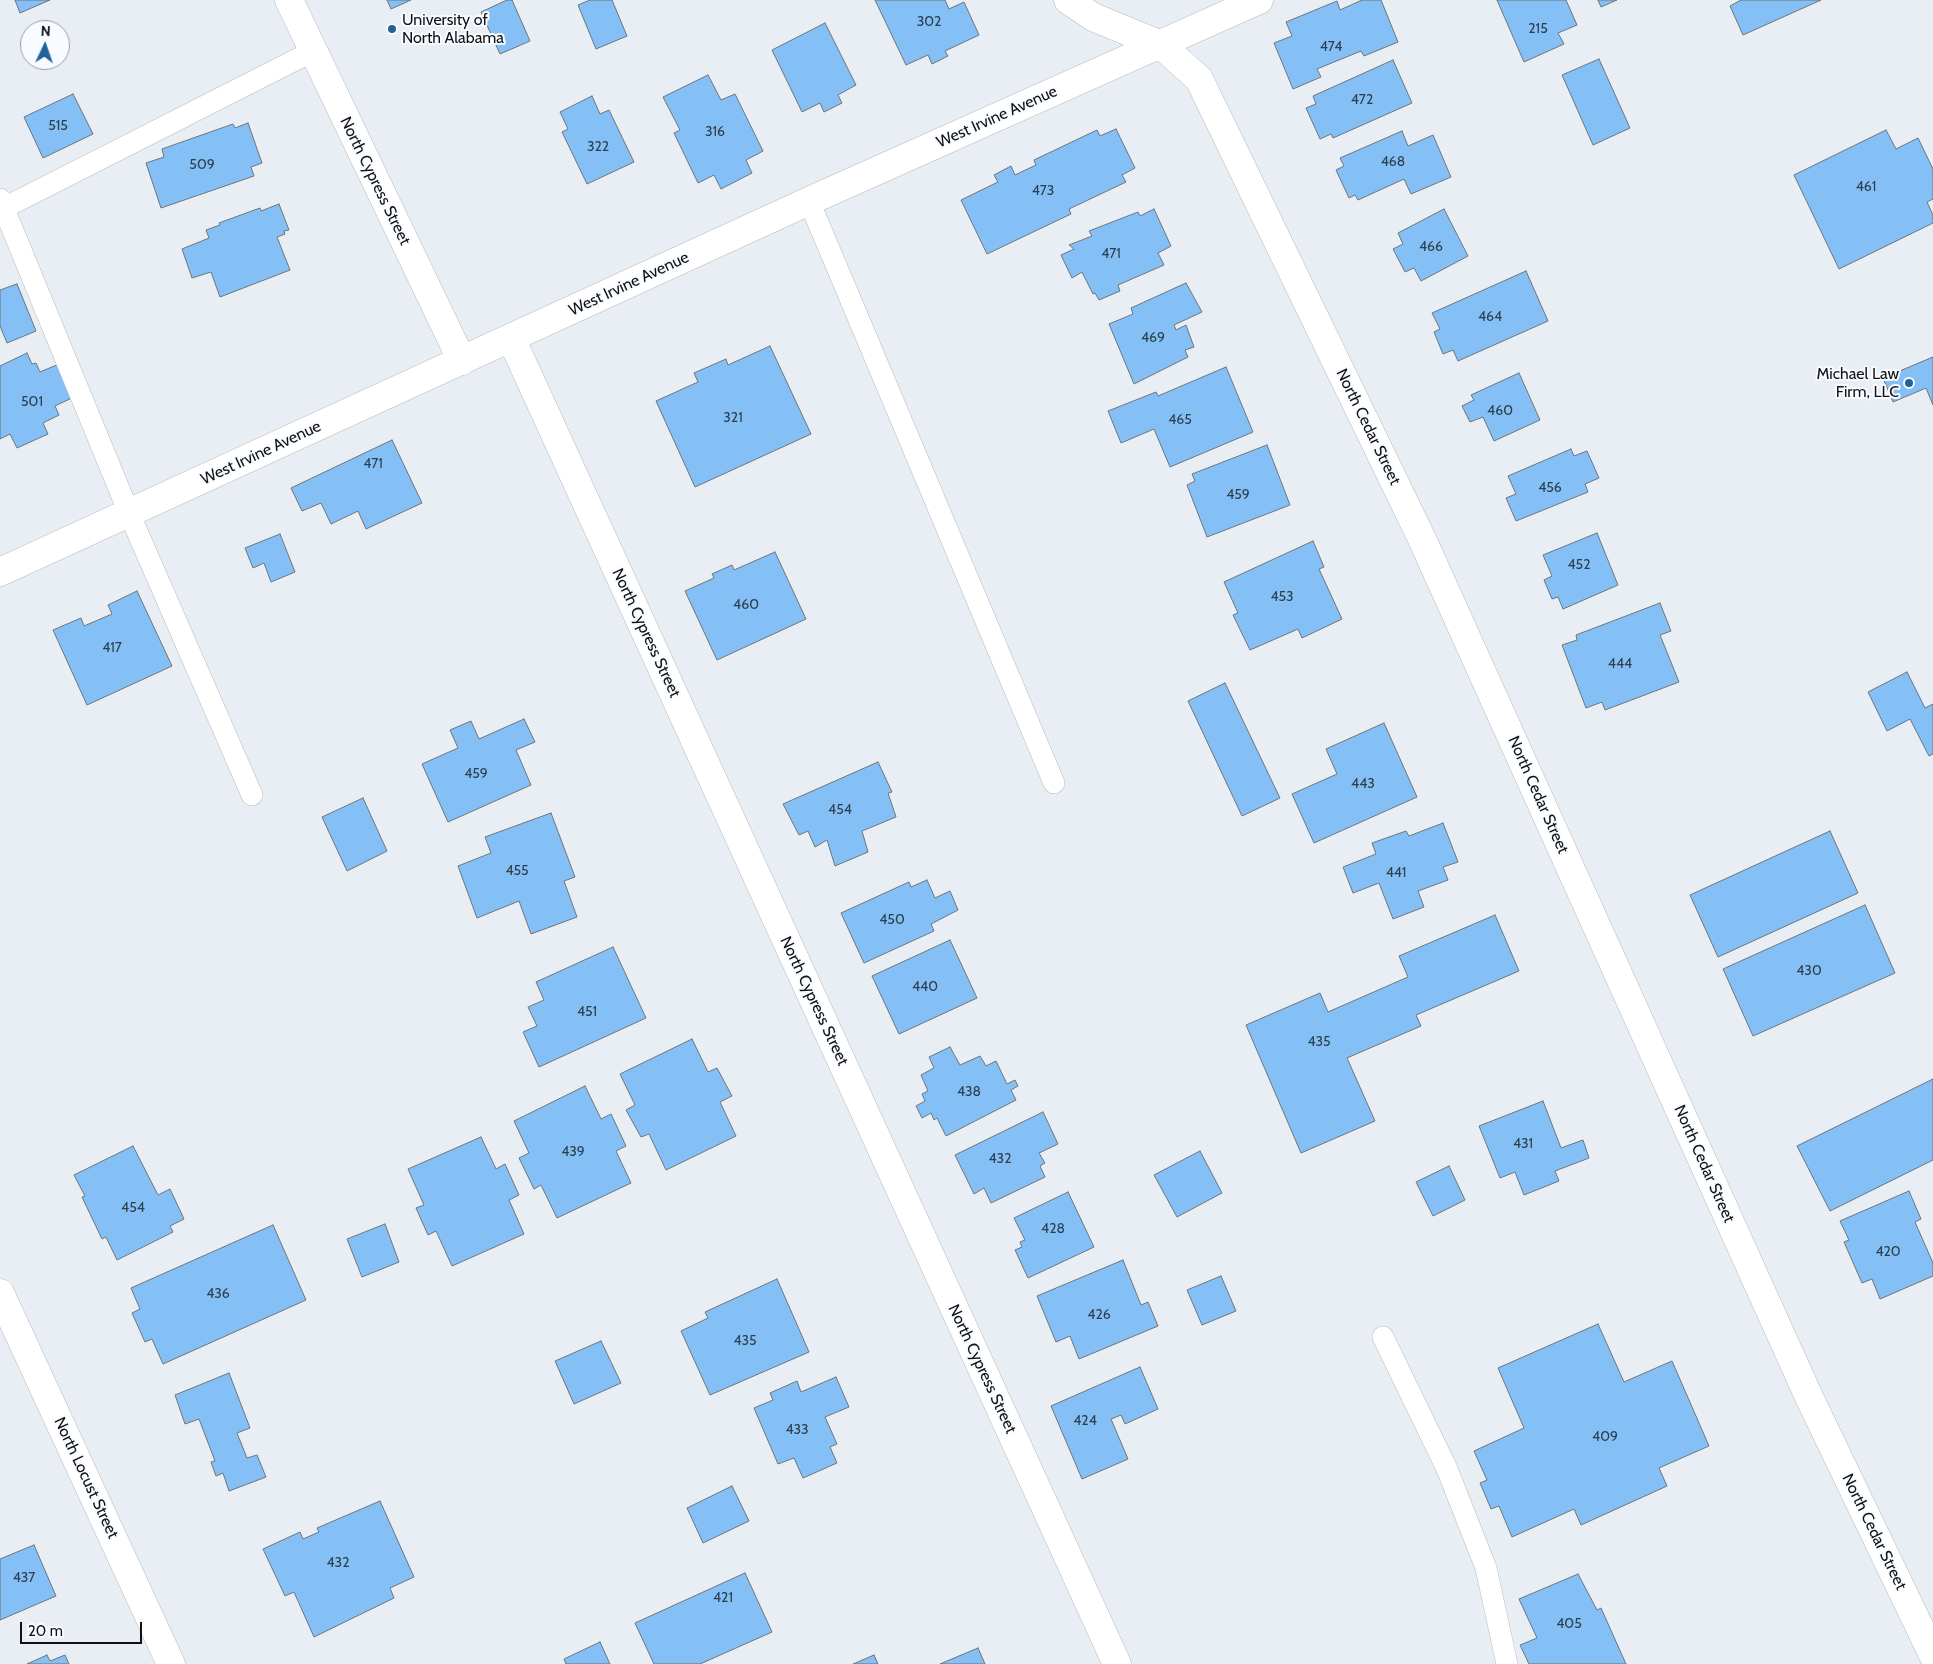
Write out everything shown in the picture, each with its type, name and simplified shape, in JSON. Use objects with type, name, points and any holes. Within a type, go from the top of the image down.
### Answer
[{"type":"street","name":"North Cypress Street","points":[[289,0],[462,361]]},
{"type":"street","name":"North Cedar Street","points":[[1068,0],[1093,17],[1161,45],[1199,79],[1422,539],[1805,1388],[1933,1655]]},
{"type":"street","name":"West Irvine Avenue","points":[[0,572],[809,201],[1259,0]]},
{"type":"street","name":"North Cypress Street","points":[[511,338],[1117,1664]]},
{"type":"street","name":"North Locust Street","points":[[0,1294],[171,1664]]},
{"type":"lane","points":[[252,795],[129,513],[2,204],[313,51]]},
{"type":"lane","points":[[809,201],[1054,783]]},
{"type":"lane","points":[[1383,1337],[1447,1469],[1486,1568],[1507,1664]]},
{"type":"building","points":[[15,0],[50,0],[20,13]]},
{"type":"building","points":[[387,0],[411,0],[391,9]]},
{"type":"building","points":[[507,0],[512,0],[530,41],[500,54],[481,12]]},
{"type":"building","points":[[590,0],[612,0],[627,36],[596,49],[578,5]]},
{"type":"building","points":[[875,0],[945,0],[949,9],[964,2],[979,35],[945,51],[948,56],[932,64],[928,55],[906,65]]},
{"type":"building","points":[[1362,0],[1381,0],[1398,42],[1364,56],[1361,51],[1317,69],[1321,77],[1293,89],[1274,43],[1292,36],[1286,22],[1337,1],[1340,10]]},
{"type":"building","points":[[1497,0],[1566,0],[1577,25],[1558,33],[1564,44],[1524,62]]},
{"type":"building","points":[[1598,0],[1617,0],[1601,7]]},
{"type":"building","points":[[1741,0],[1821,0],[1743,35],[1730,6]]},
{"type":"building","points":[[825,23],[856,85],[838,95],[842,103],[824,112],[820,103],[802,112],[772,50]]},
{"type":"building","points":[[1599,59],[1630,128],[1593,145],[1562,75]]},
{"type":"building","points":[[1393,60],[1412,103],[1333,138],[1331,134],[1320,139],[1306,108],[1316,104],[1313,96]]},
{"type":"building","points":[[708,75],[721,100],[735,94],[763,151],[746,160],[752,173],[721,189],[714,175],[698,183],[674,133],[680,130],[663,97]]},
{"type":"building","points":[[73,94],[93,134],[43,158],[24,117]]},
{"type":"building","points":[[592,96],[600,114],[609,110],[634,162],[587,184],[562,132],[568,129],[560,112]]},
{"type":"building","points":[[248,123],[262,163],[251,167],[254,176],[161,208],[146,163],[164,157],[162,149],[233,124],[235,128]]},
{"type":"building","points":[[1116,129],[1135,168],[1122,175],[1126,182],[1069,209],[1071,214],[987,254],[961,200],[998,182],[994,175],[1011,166],[1015,175],[1036,165],[1034,160],[1097,130],[1100,136]]},
{"type":"building","points":[[1886,130],[1896,149],[1918,138],[1933,169],[1933,199],[1927,202],[1933,215],[1933,223],[1839,269],[1794,175]]},
{"type":"building","points":[[1402,131],[1408,146],[1433,135],[1451,177],[1411,194],[1404,179],[1358,200],[1355,195],[1349,198],[1336,170],[1344,166],[1340,158]]},
{"type":"building","points":[[279,204],[289,230],[284,231],[285,234],[277,237],[290,270],[220,297],[211,272],[192,278],[182,249],[209,238],[206,230],[220,225],[219,223],[260,208],[261,211]]},
{"type":"building","points":[[1154,209],[1171,246],[1158,253],[1164,265],[1118,285],[1120,291],[1099,300],[1095,293],[1093,294],[1082,272],[1072,278],[1061,255],[1074,249],[1069,245],[1092,236],[1089,231],[1138,212],[1140,216]]},
{"type":"building","points":[[1444,209],[1468,256],[1421,281],[1414,268],[1405,272],[1393,249],[1403,244],[1398,233]]},
{"type":"building","points":[[1526,271],[1548,321],[1458,361],[1453,350],[1443,354],[1434,332],[1440,329],[1432,313]]},
{"type":"building","points":[[1186,283],[1202,312],[1174,325],[1176,330],[1186,325],[1194,347],[1185,350],[1188,357],[1134,384],[1109,324],[1133,314],[1131,308]]},
{"type":"building","points":[[17,284],[36,331],[7,343],[0,326],[0,290]]},
{"type":"building","points":[[770,346],[811,434],[695,487],[656,401],[698,382],[694,373],[726,359],[728,365]]},
{"type":"building","points":[[27,353],[32,364],[36,363],[40,372],[59,364],[74,397],[55,406],[59,415],[43,423],[48,434],[17,448],[10,434],[0,439],[0,366]]},
{"type":"building","name":"Michael Law Firm, LLC","points":[[1933,357],[1933,405],[1926,388],[1893,402],[1883,378]]},
{"type":"building","points":[[1226,367],[1253,432],[1170,467],[1154,429],[1121,443],[1108,411],[1156,392],[1158,396]]},
{"type":"building","points":[[1519,373],[1540,420],[1494,441],[1483,417],[1470,422],[1462,406],[1474,400],[1471,395]]},
{"type":"building","points":[[392,440],[422,503],[366,529],[358,511],[331,524],[321,503],[302,511],[291,488]]},
{"type":"building","points":[[1267,445],[1290,505],[1207,537],[1187,485],[1195,481],[1192,474]]},
{"type":"building","points":[[1571,449],[1574,456],[1587,451],[1599,478],[1585,484],[1588,492],[1516,521],[1506,498],[1516,494],[1508,476]]},
{"type":"building","points":[[1597,533],[1618,585],[1563,609],[1558,597],[1552,599],[1544,580],[1552,576],[1543,555]]},
{"type":"building","points":[[280,534],[295,572],[271,582],[264,563],[253,568],[245,548]]},
{"type":"building","points":[[1313,541],[1324,567],[1319,569],[1342,619],[1302,638],[1298,629],[1250,650],[1233,615],[1238,613],[1224,582]]},
{"type":"building","points":[[775,552],[806,619],[717,660],[685,591],[714,578],[712,574],[732,565],[734,570]]},
{"type":"building","points":[[137,591],[172,666],[87,705],[53,630],[81,618],[84,626],[112,614],[108,605]]},
{"type":"building","points":[[1660,603],[1671,631],[1660,635],[1679,682],[1605,710],[1602,702],[1586,708],[1562,645],[1577,640],[1576,635]]},
{"type":"building","points":[[1907,672],[1925,708],[1933,704],[1933,754],[1929,756],[1910,719],[1887,731],[1868,692]]},
{"type":"building","points":[[1225,683],[1280,798],[1242,816],[1188,701]]},
{"type":"building","points":[[524,719],[535,742],[516,750],[531,785],[448,822],[422,764],[458,748],[450,730],[471,721],[479,739]]},
{"type":"building","points":[[1384,723],[1417,797],[1314,843],[1292,794],[1337,774],[1326,749]]},
{"type":"building","points":[[878,762],[892,792],[888,793],[896,817],[862,831],[868,852],[835,866],[827,840],[815,847],[808,831],[799,835],[783,804]]},
{"type":"building","points":[[363,798],[387,851],[347,871],[322,817]]},
{"type":"building","points":[[551,813],[575,877],[564,881],[577,917],[531,934],[519,901],[477,918],[458,866],[491,853],[485,837]]},
{"type":"building","points":[[1443,823],[1458,862],[1443,867],[1448,880],[1418,891],[1424,907],[1393,919],[1379,883],[1353,893],[1343,867],[1376,854],[1372,843],[1406,831],[1409,836]]},
{"type":"building","points":[[1830,831],[1858,893],[1718,957],[1690,895]]},
{"type":"building","points":[[927,880],[935,898],[950,891],[958,910],[931,924],[934,931],[864,963],[841,913],[909,882],[911,887]]},
{"type":"building","points":[[1865,905],[1895,973],[1753,1036],[1723,969]]},
{"type":"building","points":[[1495,915],[1519,971],[1416,1015],[1421,1026],[1347,1058],[1375,1121],[1301,1153],[1246,1025],[1320,993],[1328,1012],[1408,977],[1399,956]]},
{"type":"building","points":[[950,940],[977,998],[899,1034],[872,976]]},
{"type":"building","points":[[613,947],[646,1018],[539,1067],[523,1032],[537,1026],[528,1007],[544,1000],[536,982]]},
{"type":"building","points":[[692,1039],[708,1072],[717,1068],[732,1096],[720,1102],[736,1136],[666,1170],[649,1134],[641,1137],[626,1110],[635,1105],[620,1074]]},
{"type":"building","points":[[950,1047],[960,1065],[980,1056],[986,1066],[996,1061],[1007,1084],[1015,1080],[1018,1086],[1011,1090],[1016,1100],[946,1136],[937,1118],[934,1120],[931,1113],[922,1118],[916,1106],[925,1101],[922,1094],[928,1091],[921,1075],[934,1068],[929,1057]]},
{"type":"building","points":[[1933,1079],[1933,1160],[1830,1211],[1797,1146]]},
{"type":"building","points":[[585,1086],[601,1119],[611,1114],[626,1146],[616,1151],[631,1183],[557,1218],[541,1185],[534,1189],[519,1158],[529,1153],[514,1121]]},
{"type":"building","points":[[1543,1101],[1561,1148],[1583,1140],[1589,1158],[1555,1171],[1559,1181],[1524,1195],[1515,1172],[1500,1178],[1479,1126]]},
{"type":"building","points":[[1043,1112],[1058,1144],[1039,1153],[1045,1163],[1040,1166],[1045,1177],[991,1203],[984,1188],[974,1194],[955,1155]]},
{"type":"building","points":[[481,1137],[496,1169],[505,1164],[519,1195],[509,1200],[524,1234],[452,1266],[436,1231],[428,1235],[416,1208],[424,1205],[408,1169]]},
{"type":"building","points":[[133,1146],[158,1195],[170,1189],[184,1219],[170,1226],[173,1232],[117,1260],[106,1237],[102,1239],[82,1197],[85,1196],[74,1175]]},
{"type":"building","points":[[1200,1151],[1222,1193],[1177,1217],[1154,1175]]},
{"type":"building","points":[[1449,1166],[1465,1200],[1433,1216],[1416,1182]]},
{"type":"building","points":[[1909,1191],[1921,1219],[1915,1222],[1933,1263],[1933,1276],[1880,1299],[1872,1279],[1862,1283],[1844,1242],[1849,1240],[1840,1221]]},
{"type":"building","points":[[1068,1192],[1094,1247],[1028,1278],[1015,1250],[1022,1247],[1020,1242],[1025,1240],[1014,1218]]},
{"type":"building","points":[[385,1224],[399,1262],[362,1277],[347,1239]]},
{"type":"building","points":[[273,1225],[306,1300],[163,1364],[152,1339],[145,1342],[132,1313],[140,1309],[131,1288]]},
{"type":"building","points":[[1123,1260],[1141,1305],[1148,1302],[1158,1326],[1079,1359],[1070,1336],[1056,1342],[1037,1296]]},
{"type":"building","points":[[1221,1276],[1236,1311],[1202,1325],[1187,1290]]},
{"type":"building","points":[[777,1279],[809,1352],[710,1395],[681,1331],[708,1318],[705,1312]]},
{"type":"building","points":[[1598,1324],[1624,1382],[1672,1361],[1709,1446],[1659,1468],[1667,1486],[1581,1525],[1574,1509],[1512,1537],[1499,1506],[1491,1509],[1480,1483],[1487,1480],[1474,1451],[1524,1428],[1498,1368]]},
{"type":"building","points":[[601,1341],[621,1383],[574,1404],[555,1361]]},
{"type":"building","points":[[1140,1367],[1158,1409],[1125,1424],[1121,1415],[1111,1419],[1128,1459],[1082,1479],[1051,1406]]},
{"type":"building","points":[[229,1373],[250,1428],[237,1433],[247,1458],[257,1455],[266,1477],[229,1491],[223,1473],[216,1476],[211,1462],[215,1461],[199,1419],[185,1424],[175,1395]]},
{"type":"building","points":[[836,1377],[849,1407],[825,1417],[837,1444],[830,1447],[837,1463],[803,1478],[794,1458],[778,1464],[754,1408],[773,1400],[770,1393],[797,1381],[801,1392]]},
{"type":"building","points":[[732,1486],[749,1521],[703,1543],[687,1508]]},
{"type":"building","points":[[380,1501],[414,1577],[390,1588],[394,1598],[314,1637],[294,1592],[285,1596],[263,1549],[300,1532],[303,1539],[319,1532],[317,1528]]},
{"type":"building","points":[[34,1545],[56,1596],[0,1620],[0,1559]]},
{"type":"building","points":[[745,1573],[772,1632],[700,1664],[654,1664],[635,1623]]},
{"type":"building","points":[[1578,1574],[1597,1610],[1601,1608],[1626,1664],[1529,1664],[1520,1645],[1537,1638],[1519,1599]]},
{"type":"building","points":[[600,1642],[610,1664],[566,1664],[564,1659]]},
{"type":"building","points":[[978,1648],[985,1664],[940,1664]]},
{"type":"building","points":[[47,1655],[50,1661],[65,1655],[69,1664],[27,1664]]},
{"type":"building","points":[[874,1655],[878,1664],[853,1664]]},
{"type":"place","name":"University of North Alabama","points":[[392,29]]},
{"type":"place","name":"Michael Law Firm, LLC","points":[[1909,383]]}]
